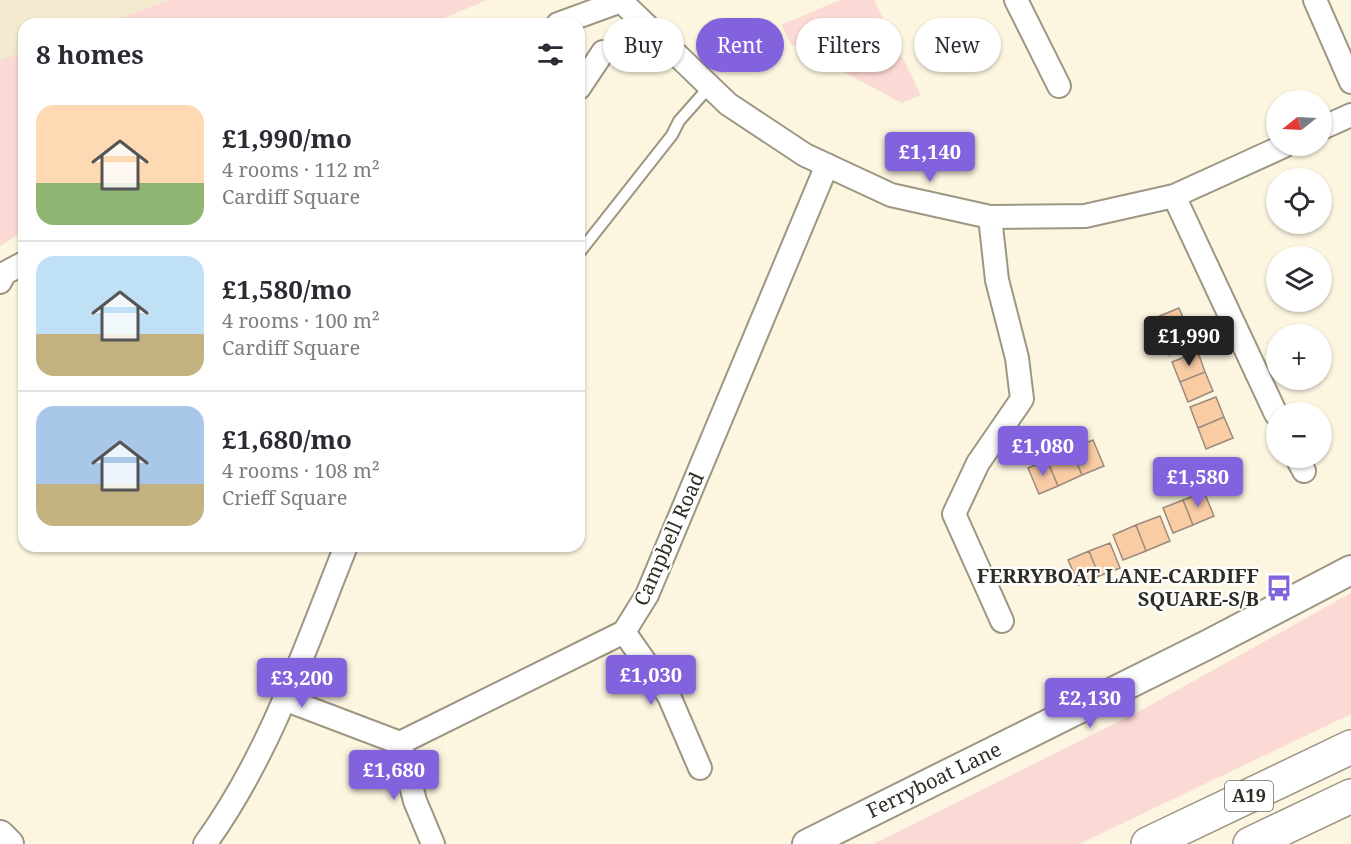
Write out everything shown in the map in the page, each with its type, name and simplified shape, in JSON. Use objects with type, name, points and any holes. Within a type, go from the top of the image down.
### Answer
[{"type":"highway","name":"A19","points":[[1148,844],[1351,747]]},
{"type":"highway","name":"A19","points":[[1250,844],[1351,796]]},
{"type":"street","points":[[1016,0],[1059,86]]},
{"type":"street","points":[[1315,0],[1351,82]]},
{"type":"street","points":[[574,18],[621,1],[738,110],[805,155],[891,195],[990,217],[1085,216],[1174,196],[1266,154]]},
{"type":"street","points":[[585,78],[603,52]]},
{"type":"street","points":[[1332,124],[1351,115]]},
{"type":"street","name":"Campbell Road","points":[[624,632],[647,595],[827,165]]},
{"type":"street","points":[[1174,196],[1270,402]]},
{"type":"street","points":[[990,217],[997,280],[1017,358],[1022,399],[978,463],[954,514],[1002,621]]},
{"type":"street","points":[[0,282],[5,273],[18,266]]},
{"type":"street","points":[[205,844],[225,816],[273,730],[343,552]]},
{"type":"street","name":"Ferryboat Lane","points":[[807,844],[1208,645],[1351,570]]},
{"type":"street","points":[[284,699],[399,743],[624,632],[669,696],[700,768]]},
{"type":"street","points":[[399,743],[415,801],[432,844]]},
{"type":"street","points":[[0,835],[9,844]]},
{"type":"lane","points":[[585,246],[672,135],[679,121],[710,86]]},
{"type":"shaded area","points":[[0,0],[170,0],[119,18],[18,18],[18,53],[0,60]]},
{"type":"shaded area","points":[[170,0],[487,0],[444,18],[119,18]]},
{"type":"shaded area","points":[[840,0],[874,0],[883,18],[798,18]]},
{"type":"shaded area","points":[[796,19],[796,47],[791,44],[784,31],[784,24]]},
{"type":"shaded area","points":[[18,53],[18,235],[0,246],[0,60]]},
{"type":"shaded area","points":[[902,57],[921,95],[902,103],[844,72],[902,72]]},
{"type":"shaded area","points":[[1351,593],[1351,714],[1079,844],[873,844],[1140,711]]},
{"type":"building","points":[[1179,308],[1187,327],[1162,336],[1155,318]]},
{"type":"building","points":[[1187,327],[1194,345],[1169,355],[1162,336]]},
{"type":"building","points":[[1198,352],[1205,372],[1180,382],[1172,362]]},
{"type":"building","points":[[1205,372],[1213,391],[1188,402],[1180,382]]},
{"type":"building","points":[[1216,397],[1224,417],[1198,428],[1190,407]]},
{"type":"building","points":[[1224,417],[1233,438],[1206,449],[1198,428]]},
{"type":"building","points":[[1093,440],[1104,466],[1082,475],[1071,449]]},
{"type":"building","points":[[1071,449],[1082,475],[1058,486],[1047,460]]},
{"type":"building","points":[[1047,460],[1058,486],[1039,494],[1028,468]]},
{"type":"building","points":[[1204,492],[1214,516],[1193,525],[1183,500]]},
{"type":"building","points":[[1183,500],[1193,525],[1173,533],[1163,508]]},
{"type":"building","points":[[1160,516],[1170,541],[1146,551],[1136,525]]},
{"type":"building","points":[[1136,525],[1146,551],[1123,560],[1113,535]]},
{"type":"building","points":[[1110,543],[1120,568],[1099,576],[1089,551]]},
{"type":"building","points":[[1089,551],[1099,576],[1079,585],[1068,560]]},
{"type":"place","name":"FERRYBOAT LANE-CARDIFF SQUARE-S/B","points":[[1279,588]]}]
